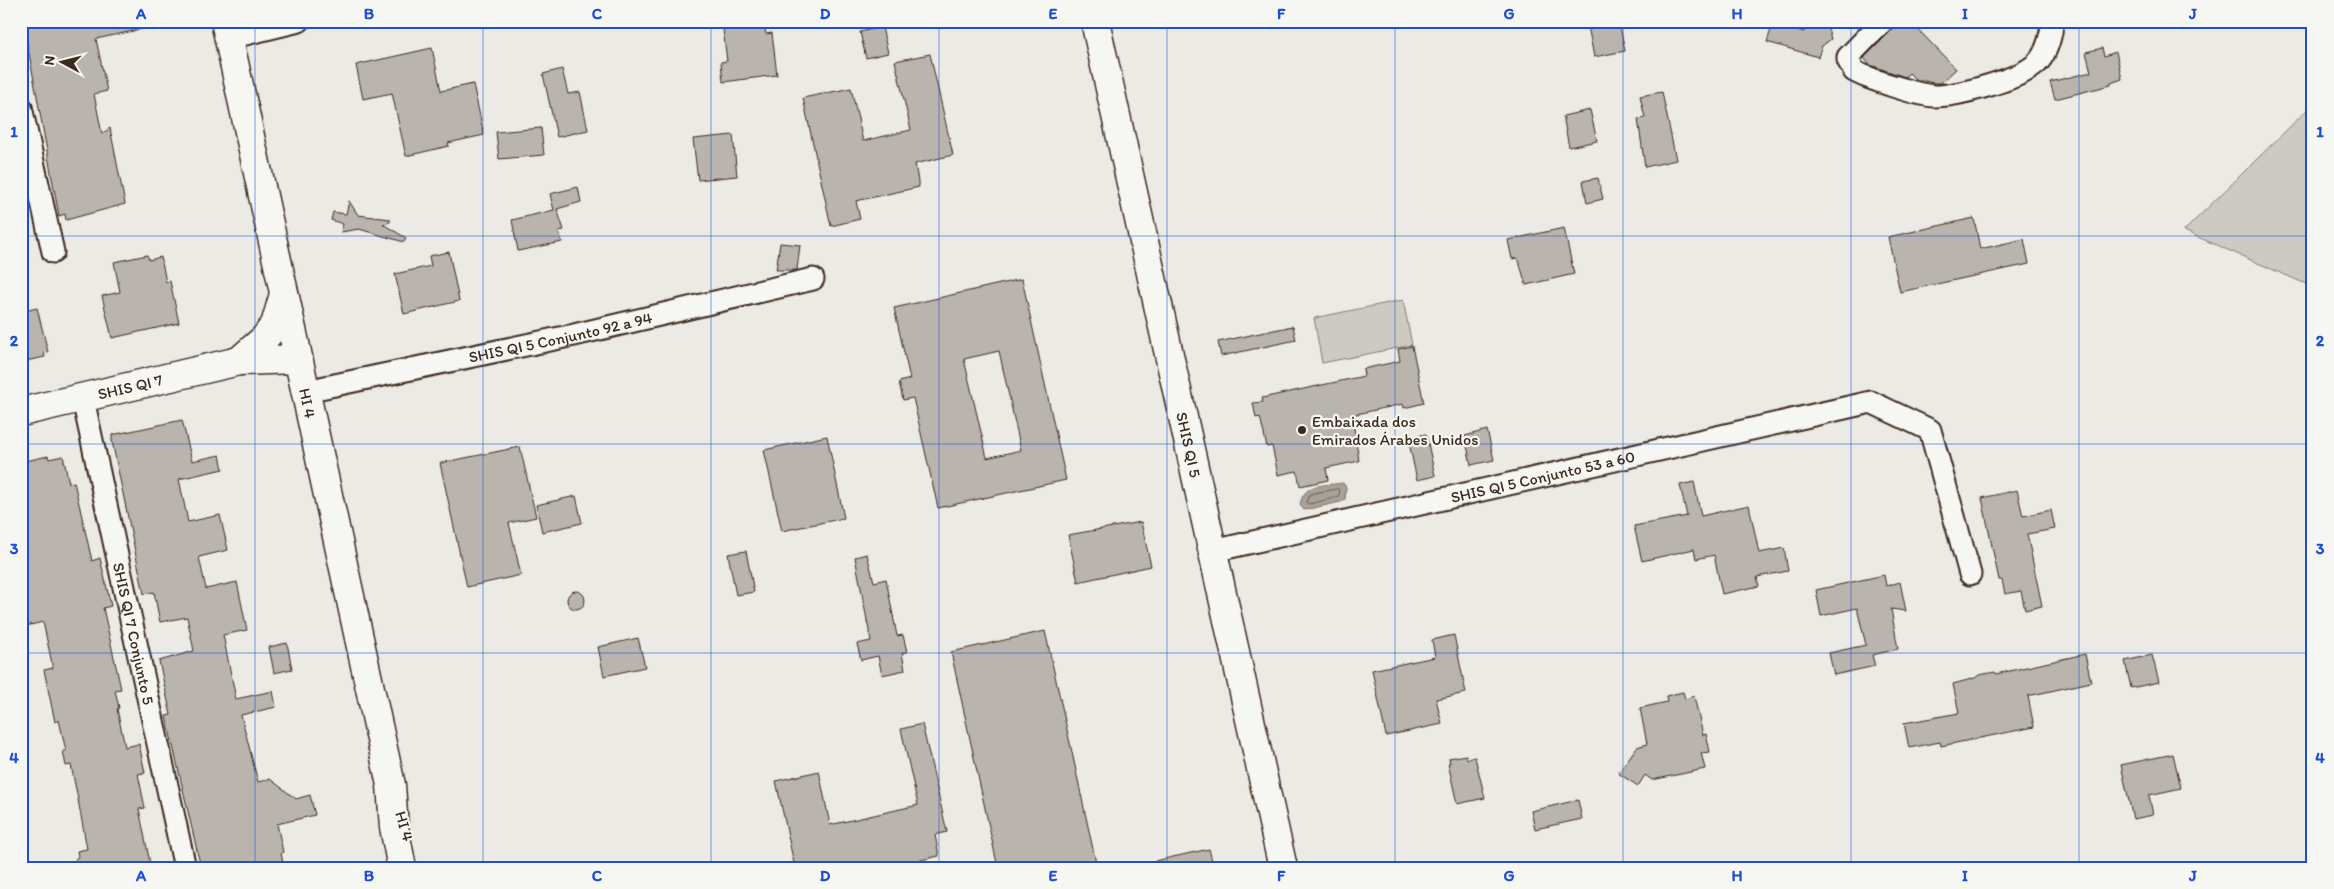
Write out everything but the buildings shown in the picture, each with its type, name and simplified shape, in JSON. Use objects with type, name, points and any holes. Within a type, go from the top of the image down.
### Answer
[{"type":"street","points":[[227,30],[299,21]]},
{"type":"street","name":"SHIS QI 5","points":[[1095,21],[1283,868]]},
{"type":"street","points":[[1883,21],[1848,57],[1854,71],[1923,94],[1937,96],[1994,84],[2027,71],[2039,61],[2048,44],[2052,21]]},
{"type":"street","name":"HI 4","points":[[227,30],[391,785],[394,827],[402,868]]},
{"type":"street","points":[[21,108],[53,252]]},
{"type":"street","name":"SHIS QI 5 Conjunto 92 a 94","points":[[306,391],[574,335],[814,279]]},
{"type":"street","name":"SHIS QI 7","points":[[239,361],[264,339],[275,325],[284,294]]},
{"type":"street","name":"SHIS QI 7","points":[[21,412],[239,361],[298,360]]},
{"type":"street","name":"SHIS QI 7 Conjunto 5","points":[[83,399],[184,868]]},
{"type":"street","name":"SHIS QI 5 Conjunto 53 a 60","points":[[1213,551],[1871,402],[1930,430],[1970,574]]},
{"type":"street","name":"HI 4","points":[[391,785],[401,810],[416,868]]},
{"type":"shaded area","points":[[2313,104],[2313,287],[2184,231]]},
{"type":"shaded area","points":[[1403,300],[1412,345],[1322,363],[1314,318]]},
{"type":"water","points":[[1343,483],[1346,487],[1345,499],[1341,502],[1304,510],[1300,505],[1302,498],[1310,489],[1322,485]]},
{"type":"place","name":"Embaixada dos Emirados Árabes Unidos","points":[[1302,430]]}]
